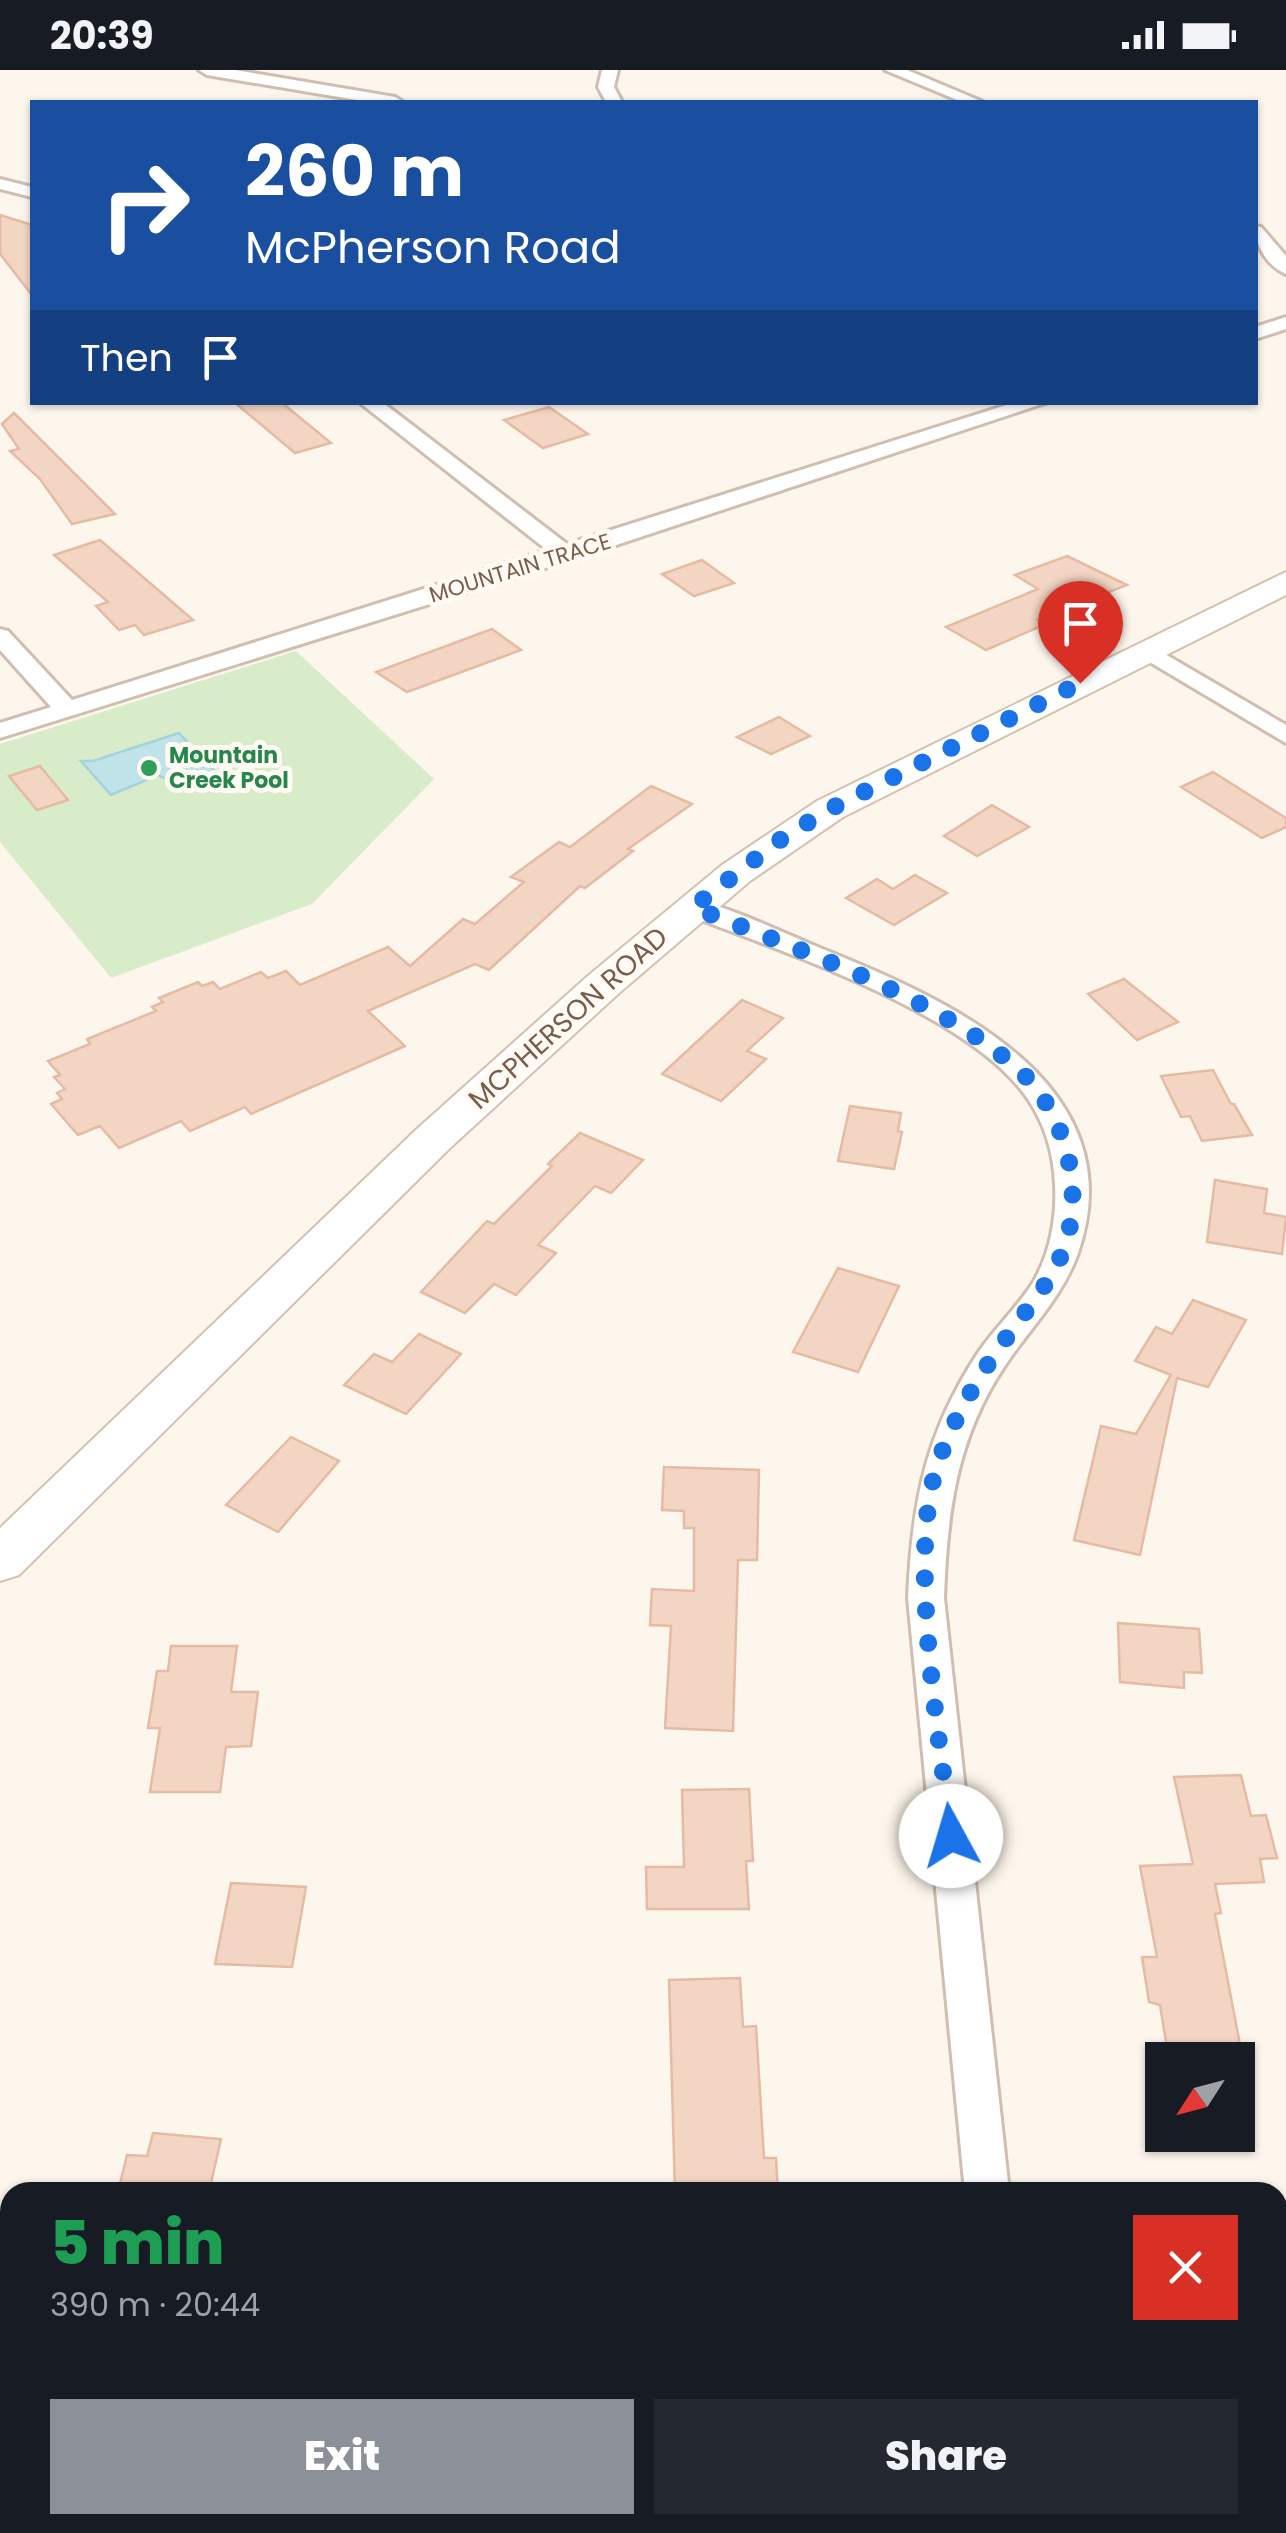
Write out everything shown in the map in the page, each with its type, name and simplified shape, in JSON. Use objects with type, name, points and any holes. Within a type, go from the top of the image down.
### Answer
[{"type":"street","points":[[211,70],[384,100]]},
{"type":"street","points":[[610,70],[606,88],[613,100]]},
{"type":"street","points":[[893,70],[970,100]]},
{"type":"street","points":[[0,184],[30,192]]},
{"type":"street","points":[[1258,235],[1286,268]]},
{"type":"street","points":[[1258,332],[1286,322]]},
{"type":"street","points":[[373,405],[566,554]]},
{"type":"street","name":"MOUNTAIN TRACE","points":[[0,731],[1029,405]]},
{"type":"street","name":"MCPHERSON ROAD","points":[[0,1560],[396,1174],[693,907],[784,837],[830,809],[1286,582]]},
{"type":"street","points":[[0,636],[68,710]]},
{"type":"street","points":[[1146,650],[1286,736]]},
{"type":"street","points":[[693,907],[876,985],[993,1048],[1022,1072],[1042,1097],[1070,1162],[1073,1190],[1065,1245],[1051,1278],[1002,1344],[958,1415],[936,1468],[928,1515],[926,1598],[987,2182]]},
{"type":"green space","points":[[296,651],[434,779],[312,904],[111,978],[0,842],[0,744]]},
{"type":"water","name":"Mountain Creek Pool","points":[[179,733],[221,778],[189,790],[158,775],[111,795],[81,761],[93,761]]},
{"type":"building","points":[[0,215],[30,224],[30,292],[0,254]]},
{"type":"building","points":[[238,405],[285,405],[331,443],[295,453]]},
{"type":"building","points":[[549,407],[588,434],[543,448],[504,420]]},
{"type":"building","points":[[14,413],[115,514],[72,524],[40,479],[10,451],[19,449],[2,424]]},
{"type":"building","points":[[100,540],[193,620],[144,635],[135,625],[119,630],[96,606],[108,602],[54,555]]},
{"type":"building","points":[[1067,556],[1127,585],[1038,620],[1046,624],[986,650],[946,627],[1038,589],[1015,575]]},
{"type":"building","points":[[702,560],[734,583],[694,596],[662,574]]},
{"type":"building","points":[[492,629],[521,650],[407,692],[376,672]]},
{"type":"building","points":[[779,717],[810,736],[771,754],[737,737]]},
{"type":"building","points":[[40,766],[68,800],[37,810],[9,776]]},
{"type":"building","points":[[1213,772],[1286,818],[1286,827],[1262,838],[1181,787]]},
{"type":"building","points":[[651,786],[692,804],[628,849],[633,851],[585,888],[580,886],[489,970],[475,964],[368,1011],[405,1046],[251,1114],[245,1107],[190,1131],[181,1121],[119,1148],[100,1126],[78,1135],[51,1104],[62,1099],[57,1093],[65,1089],[54,1077],[60,1075],[48,1061],[90,1044],[87,1039],[156,1011],[152,1007],[163,1002],[159,998],[198,982],[202,986],[213,982],[220,989],[261,972],[268,978],[286,971],[300,985],[388,947],[410,966],[463,919],[475,924],[524,882],[511,877],[559,842],[570,847]]},
{"type":"building","points":[[992,805],[1029,827],[977,856],[944,836]]},
{"type":"building","points":[[915,875],[947,893],[894,925],[846,898],[877,879],[893,889]]},
{"type":"building","points":[[1124,979],[1178,1022],[1137,1040],[1088,994]]},
{"type":"building","points":[[742,1000],[783,1018],[747,1051],[766,1059],[721,1101],[662,1074]]},
{"type":"building","points":[[1213,1070],[1252,1135],[1202,1141],[1190,1116],[1181,1117],[1161,1076]]},
{"type":"building","points":[[850,1106],[901,1113],[898,1131],[902,1132],[894,1169],[838,1161]]},
{"type":"building","points":[[580,1133],[643,1160],[611,1193],[595,1186],[538,1245],[556,1253],[516,1295],[494,1284],[465,1313],[421,1292],[487,1221],[494,1224],[552,1166],[548,1164]]},
{"type":"building","points":[[1215,1180],[1267,1189],[1264,1213],[1286,1217],[1282,1254],[1207,1242]]},
{"type":"building","points":[[838,1268],[899,1286],[858,1372],[793,1352]]},
{"type":"building","points":[[1193,1300],[1246,1320],[1208,1387],[1177,1378],[1140,1555],[1074,1540],[1101,1426],[1136,1434],[1171,1375],[1135,1361],[1156,1327],[1172,1334]]},
{"type":"building","points":[[419,1334],[461,1354],[406,1414],[344,1385],[374,1354],[392,1362]]},
{"type":"building","points":[[291,1437],[339,1461],[278,1532],[226,1505]]},
{"type":"building","points":[[664,1467],[759,1470],[757,1560],[738,1560],[733,1731],[665,1728],[671,1626],[650,1625],[652,1589],[694,1591],[694,1528],[684,1528],[684,1511],[662,1510]]},
{"type":"building","points":[[1118,1623],[1199,1629],[1202,1673],[1184,1672],[1184,1688],[1120,1682]]},
{"type":"building","points":[[171,1646],[237,1646],[231,1692],[258,1692],[251,1746],[226,1747],[220,1792],[150,1792],[160,1728],[148,1728],[157,1671],[168,1671]]},
{"type":"building","points":[[1241,1775],[1251,1816],[1266,1815],[1277,1858],[1260,1859],[1264,1882],[1215,1884],[1221,1913],[1215,1914],[1240,2042],[1166,2042],[1160,2005],[1149,2002],[1142,1957],[1157,1957],[1140,1866],[1193,1864],[1174,1777]]},
{"type":"building","points":[[749,1789],[753,1861],[746,1861],[749,1909],[647,1909],[646,1867],[684,1867],[682,1790]]},
{"type":"building","points":[[231,1883],[306,1887],[292,1967],[215,1964]]},
{"type":"building","points":[[740,1978],[743,2027],[756,2026],[764,2158],[776,2158],[777,2182],[675,2182],[669,1980]]},
{"type":"building","points":[[153,2133],[221,2139],[211,2182],[120,2182],[127,2155],[147,2156]]},
{"type":"place","name":"Mountain Creek Pool","points":[[149,768]]},
{"type":"route","points":[[951,1836],[926,1598],[928,1515],[936,1468],[958,1415],[986,1367],[1051,1278],[1065,1245],[1071,1216],[1070,1162],[1042,1097],[1022,1072],[993,1048],[876,985],[693,907],[784,837],[830,809],[1080,683]]}]
